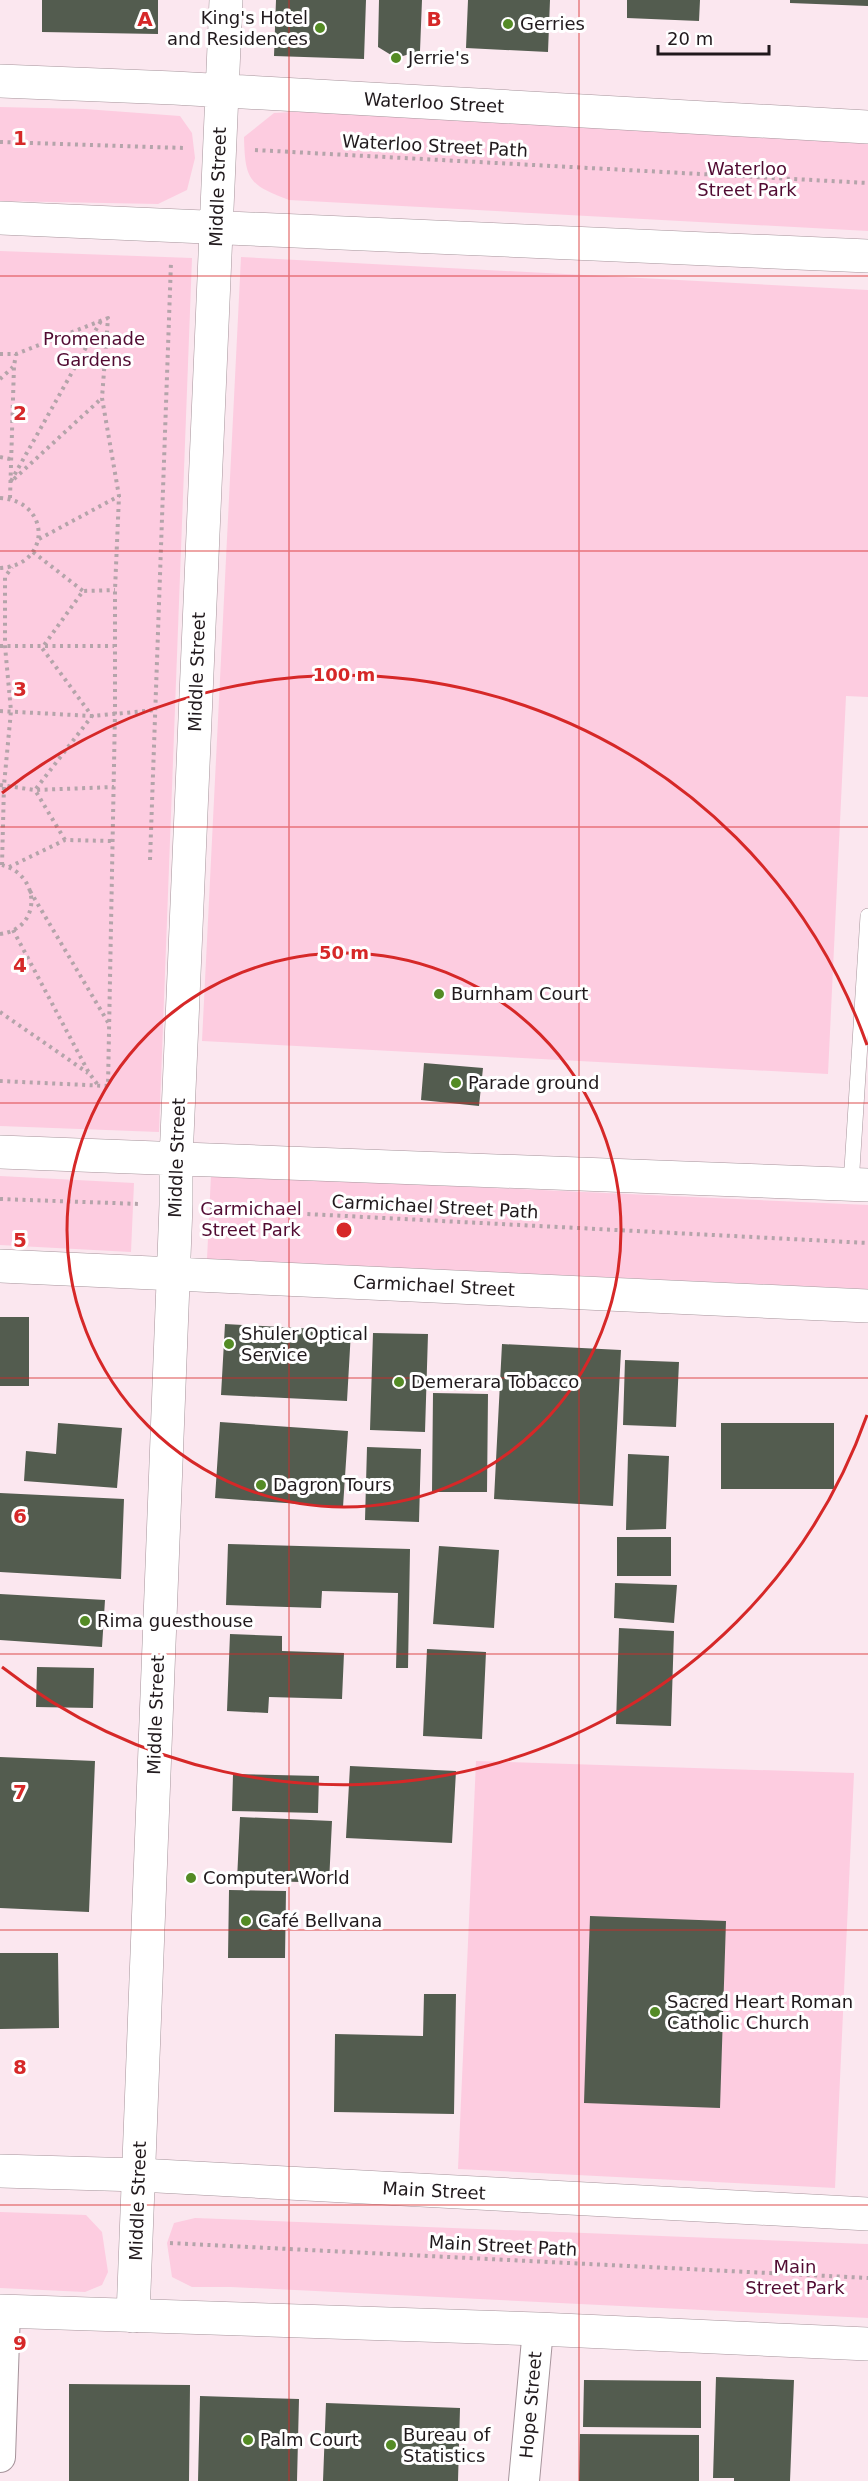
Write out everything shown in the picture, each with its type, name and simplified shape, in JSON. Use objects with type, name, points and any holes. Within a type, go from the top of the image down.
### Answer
[{"type":"street","name":"Middle Street","points":[[133,2316],[176,1160],[226,0]]},
{"type":"street","name":"Waterloo Street","points":[[0,81],[868,127]]},
{"type":"street","points":[[0,218],[868,256]]},
{"type":"street","points":[[0,1152],[860,1185]]},
{"type":"street","name":"Carmichael Street","points":[[0,1266],[868,1306]]},
{"type":"street","name":"Main Street","points":[[0,2171],[139,2175],[868,2214]]},
{"type":"street","points":[[0,2457],[2,2311],[538,2329],[868,2344]]},
{"type":"street","name":"Hope Street","points":[[524,2481],[538,2329]]},
{"type":"lane","points":[[860,1185],[868,916]]},
{"type":"path","name":"Waterloo Street Path","points":[[0,142],[219,150],[868,183]]},
{"type":"path","points":[[150,862],[171,258]]},
{"type":"path","points":[[0,354],[16,354],[108,318],[102,398],[119,496],[115,590],[108,1086],[0,1081]]},
{"type":"path","points":[[11,481],[102,319]]},
{"type":"path","points":[[10,498],[16,354]]},
{"type":"path","points":[[0,379],[14,366]]},
{"type":"path","points":[[11,481],[102,398]]},
{"type":"path","points":[[0,457],[10,459]]},
{"type":"path","points":[[38,540],[119,496]]},
{"type":"path","points":[[0,498],[10,498],[30,509],[39,529],[38,540],[33,552],[21,564],[0,568]]},
{"type":"path","points":[[33,552],[83,591],[115,590]]},
{"type":"path","points":[[0,581],[12,567]]},
{"type":"path","points":[[5,577],[2,646],[11,711],[2,785],[1,865],[19,872],[110,1025]]},
{"type":"path","points":[[42,648],[83,591]]},
{"type":"path","points":[[2,646],[42,648],[114,646]]},
{"type":"path","points":[[42,648],[92,716]]},
{"type":"path","points":[[0,711],[92,716],[115,712],[195,707]]},
{"type":"path","points":[[35,790],[92,716]]},
{"type":"path","points":[[2,785],[35,790],[114,787]]},
{"type":"path","points":[[35,790],[65,840]]},
{"type":"path","points":[[9,867],[65,840],[112,841]]},
{"type":"path","points":[[0,934],[13,930],[29,914],[30,891]]},
{"type":"path","points":[[13,930],[89,1073],[99,1086]]},
{"type":"path","points":[[0,1012],[89,1073]]},
{"type":"path","name":"Carmichael Street Path","points":[[0,1199],[176,1205],[868,1243]]},
{"type":"path","name":"Main Street Path","points":[[136,2246],[167,2243],[868,2278]]},
{"type":"green space","points":[[0,107],[85,109],[180,116],[192,133],[195,158],[187,190],[158,204],[0,201]]},
{"type":"green space","name":"Waterloo Street Park","points":[[312,111],[868,138],[868,231],[289,200],[257,185],[248,172],[244,137],[274,113]]},
{"type":"green space","name":"Promenade Gardens","points":[[0,251],[192,258],[159,1132],[0,1126]]},
{"type":"green space","points":[[241,257],[868,290],[868,697],[846,696],[828,1074],[202,1041]]},
{"type":"green space","name":"Carmichael Street Park","points":[[211,1175],[868,1205],[868,1289],[207,1259]]},
{"type":"green space","points":[[0,1176],[134,1183],[131,1252],[0,1245]]},
{"type":"green space","points":[[476,1761],[854,1773],[835,2188],[458,2169]]},
{"type":"green space","points":[[0,2212],[86,2215],[102,2232],[108,2272],[102,2285],[85,2292],[0,2288]]},
{"type":"green space","name":"Main Street Park","points":[[195,2218],[868,2244],[868,2318],[192,2287],[172,2277],[167,2243],[174,2223]]},
{"type":"building","points":[[42,0],[158,0],[158,34],[42,32]]},
{"type":"building","name":"King's Hotel and Residences","points":[[276,0],[366,0],[364,59],[274,56]]},
{"type":"building","points":[[379,0],[422,0],[420,51],[396,58],[378,47]]},
{"type":"building","name":"Gerries","points":[[468,0],[550,0],[548,52],[466,48]]},
{"type":"building","points":[[627,0],[700,0],[699,21],[627,18]]},
{"type":"building","points":[[790,0],[868,0],[868,6],[790,3]]},
{"type":"building","points":[[424,1063],[483,1068],[479,1106],[421,1100]]},
{"type":"building","points":[[0,1317],[29,1317],[29,1386],[0,1386]]},
{"type":"building","points":[[225,1324],[351,1331],[347,1401],[221,1395]]},
{"type":"building","name":"Demerara Tobacco","points":[[373,1333],[428,1334],[425,1432],[370,1430]]},
{"type":"building","points":[[502,1344],[621,1350],[613,1506],[494,1499]]},
{"type":"building","points":[[625,1360],[679,1362],[676,1427],[623,1425]]},
{"type":"building","points":[[433,1393],[488,1394],[487,1492],[432,1492]]},
{"type":"building","points":[[220,1422],[348,1431],[343,1507],[215,1498]]},
{"type":"building","points":[[58,1423],[122,1428],[117,1488],[24,1481],[26,1451],[56,1454]]},
{"type":"building","points":[[721,1423],[834,1423],[834,1489],[721,1489]]},
{"type":"building","points":[[367,1447],[421,1449],[419,1522],[365,1520]]},
{"type":"building","points":[[628,1454],[669,1456],[666,1529],[626,1530]]},
{"type":"building","points":[[0,1493],[124,1499],[121,1579],[0,1572]]},
{"type":"building","points":[[617,1537],[671,1537],[671,1576],[617,1576]]},
{"type":"building","points":[[228,1544],[410,1549],[408,1668],[396,1668],[398,1593],[322,1591],[321,1608],[226,1605]]},
{"type":"building","points":[[439,1546],[499,1550],[494,1628],[433,1624]]},
{"type":"building","points":[[615,1583],[677,1585],[674,1623],[614,1618]]},
{"type":"building","points":[[0,1594],[105,1600],[102,1647],[0,1640]]},
{"type":"building","points":[[619,1628],[674,1631],[671,1726],[616,1724]]},
{"type":"building","points":[[230,1634],[282,1636],[282,1651],[344,1653],[342,1699],[269,1697],[268,1713],[227,1711]]},
{"type":"building","points":[[427,1649],[486,1652],[482,1739],[423,1736]]},
{"type":"building","points":[[37,1667],[94,1668],[93,1708],[36,1707]]},
{"type":"building","points":[[0,1757],[95,1761],[89,1912],[0,1908]]},
{"type":"building","points":[[350,1766],[456,1771],[452,1843],[346,1838]]},
{"type":"building","points":[[233,1774],[319,1776],[318,1813],[232,1811]]},
{"type":"building","points":[[240,1817],[332,1821],[329,1883],[237,1880]]},
{"type":"building","points":[[229,1890],[286,1891],[285,1958],[228,1958]]},
{"type":"building","name":"Sacred Heart Roman Catholic Church","points":[[590,1916],[726,1921],[720,2108],[584,2103]]},
{"type":"building","points":[[0,1953],[58,1953],[59,2028],[0,2029]]},
{"type":"building","points":[[424,1994],[456,1994],[454,2114],[334,2112],[335,2034],[423,2036]]},
{"type":"building","points":[[716,2377],[794,2380],[790,2481],[734,2481],[734,2478],[713,2478]]},
{"type":"building","points":[[584,2380],[701,2381],[701,2428],[583,2427]]},
{"type":"building","points":[[69,2384],[190,2385],[189,2481],[69,2481]]},
{"type":"building","name":"Palm Court","points":[[200,2396],[299,2399],[297,2481],[198,2481]]},
{"type":"building","name":"Bureau of Statistics","points":[[326,2403],[460,2408],[458,2481],[323,2481]]},
{"type":"building","points":[[580,2434],[699,2435],[699,2481],[579,2481]]},
{"type":"place","name":"Gerries","points":[[508,24]]},
{"type":"place","name":"King's Hotel and Residences","points":[[320,28]]},
{"type":"place","name":"Jerrie's","points":[[396,58]]},
{"type":"place","name":"Burnham Court","points":[[439,994]]},
{"type":"place","name":"Parade ground","points":[[456,1083]]},
{"type":"place","name":"Shuler Optical Service","points":[[229,1344]]},
{"type":"place","name":"Demerara Tobacco","points":[[399,1382]]},
{"type":"place","name":"Dagron Tours","points":[[261,1485]]},
{"type":"place","name":"Rima guesthouse","points":[[85,1621]]},
{"type":"place","name":"Computer World","points":[[191,1878]]},
{"type":"place","name":"Café Bellvana","points":[[246,1921]]},
{"type":"place","name":"Sacred Heart Roman Catholic Church","points":[[655,2012]]},
{"type":"place","name":"Palm Court","points":[[248,2440]]},
{"type":"place","name":"Bureau of Statistics","points":[[391,2445]]}]
